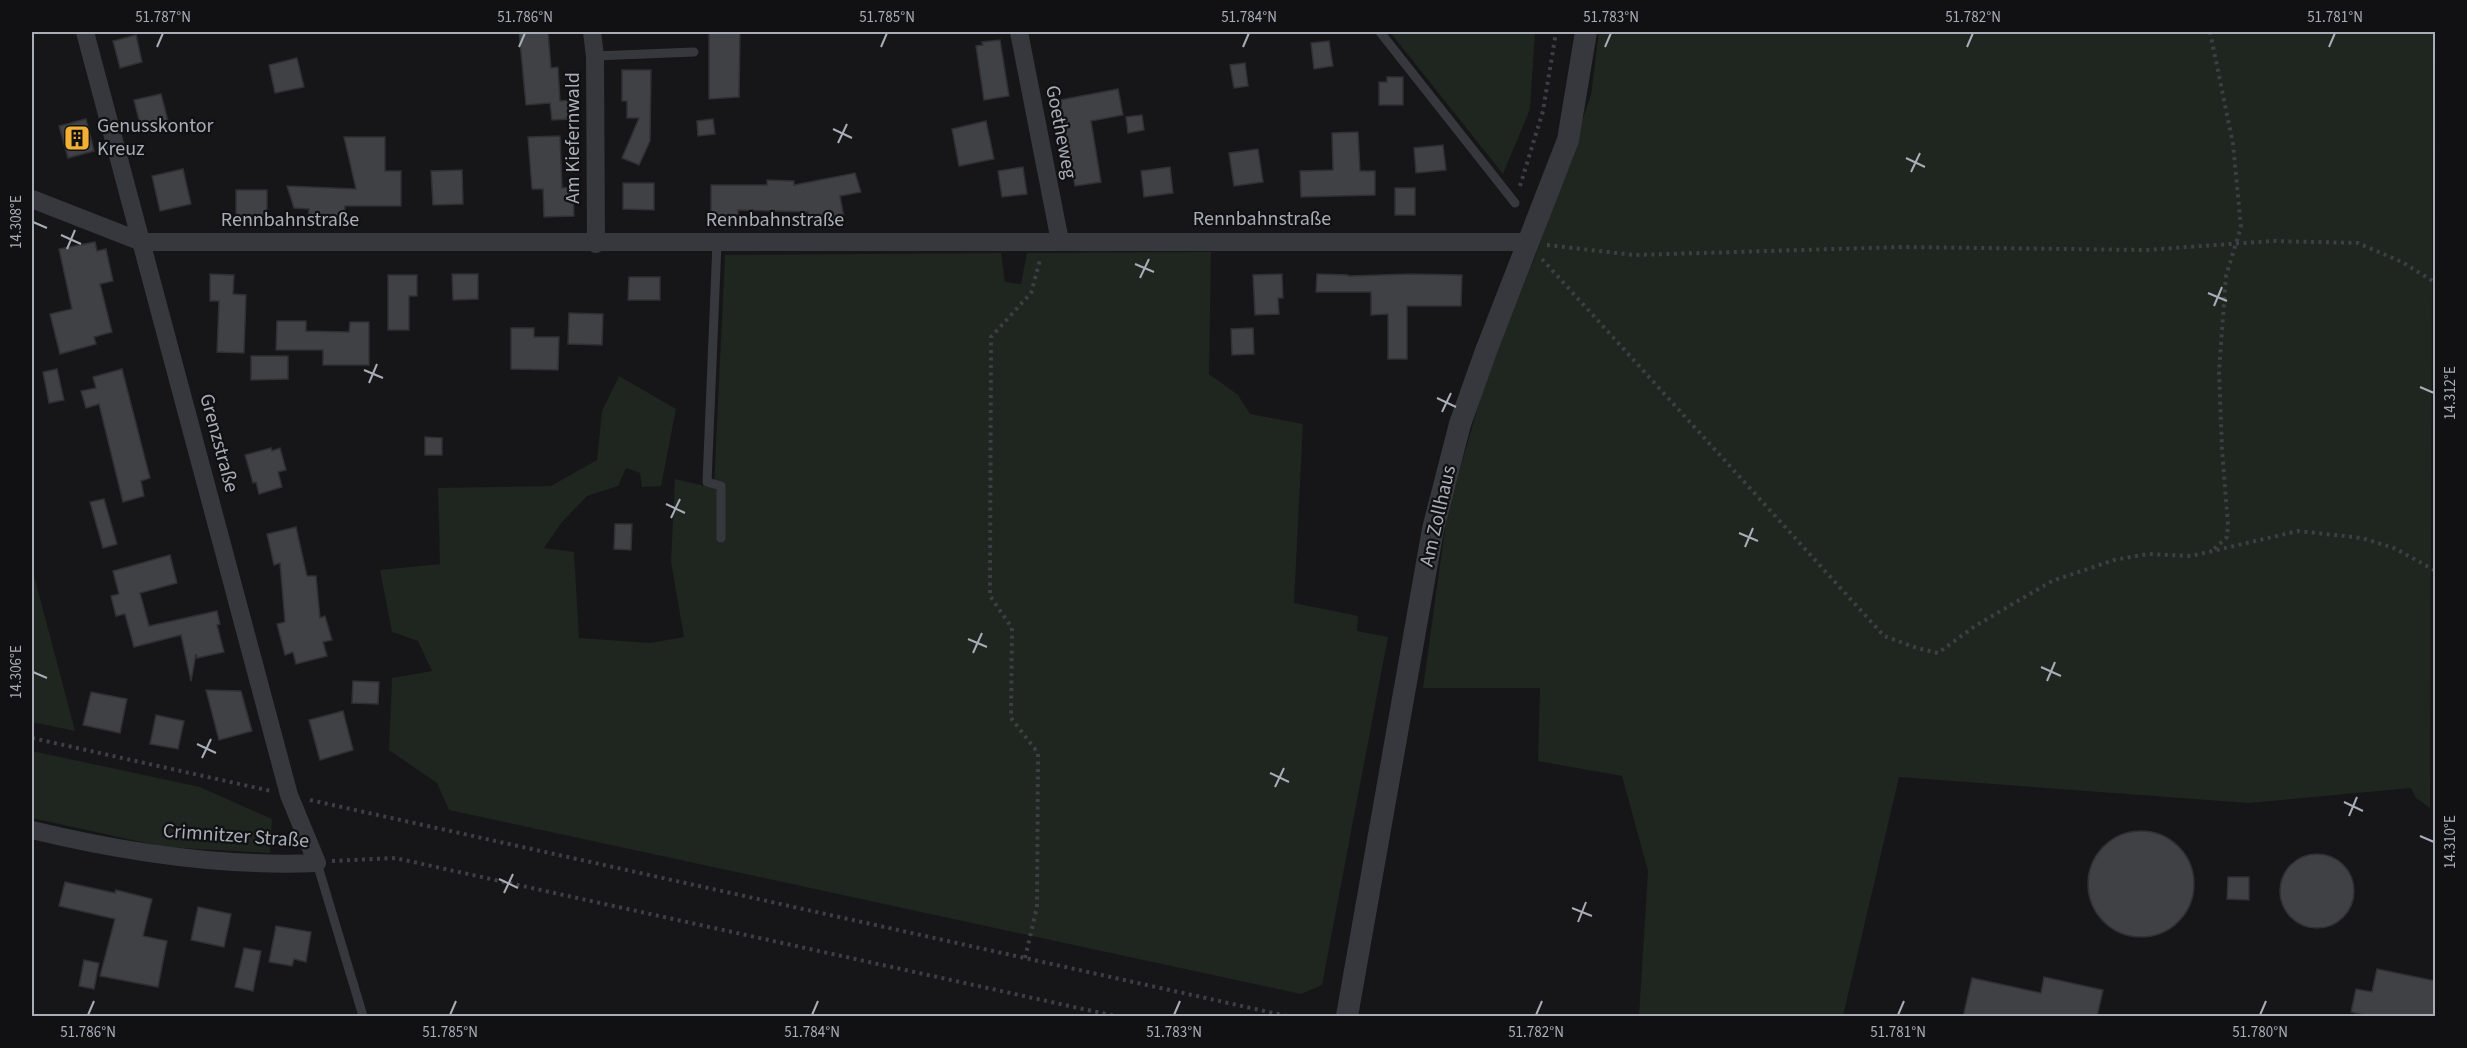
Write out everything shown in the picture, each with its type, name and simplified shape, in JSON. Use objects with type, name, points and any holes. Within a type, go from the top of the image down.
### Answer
[{"type":"street","name":"Grenzstraße","points":[[86,32],[289,795],[317,862]]},
{"type":"street","name":"Am Kiefernwald","points":[[592,32],[595,56],[596,244]]},
{"type":"street","name":"Goetheweg","points":[[1019,32],[1052,241]]},
{"type":"street","name":"Am Zollhaus","points":[[1347,1017],[1433,529],[1460,424],[1568,140],[1586,32]]},
{"type":"street","name":"Rennbahnstraße","points":[[32,199],[142,242],[596,244],[1052,241],[1528,242]]},
{"type":"street","name":"Crimnitzer Straße","points":[[32,830],[161,854],[269,865],[317,862]]},
{"type":"lane","points":[[1380,32],[1515,203]]},
{"type":"lane","points":[[595,56],[694,52]]},
{"type":"lane","points":[[717,243],[707,482],[721,486],[721,538]]},
{"type":"lane","name":"Crimnitzer Straße","points":[[317,862],[363,1017]]},
{"type":"path","points":[[1515,203],[1543,111],[1556,32]]},
{"type":"path","points":[[2210,32],[2233,144],[2241,227],[2226,276],[2219,371],[2227,537],[2213,551]]},
{"type":"path","points":[[1025,958],[1037,907],[1038,753],[1011,718],[1012,628],[990,597],[990,337],[1031,293],[1052,241]]},
{"type":"path","points":[[1528,242],[1634,255],[1902,247],[2146,250],[2272,241],[2358,243],[2403,262],[2436,283]]},
{"type":"path","points":[[1528,242],[1884,636],[1917,648],[1938,653],[1975,626],[2052,581],[2114,560],[2148,554],[2191,556],[2298,531],[2362,538],[2394,548],[2436,571]]},
{"type":"path","points":[[32,738],[1287,1017]]},
{"type":"path","points":[[317,862],[395,858],[1115,1017]]},
{"type":"shaded area","points":[[1390,32],[1535,32],[1530,109],[1503,174]]},
{"type":"shaded area","points":[[1599,32],[2433,32],[2430,808],[2416,798],[2411,788],[2249,803],[1899,777],[1843,1016],[1639,1016],[1648,871],[1622,776],[1538,761],[1540,688],[1423,688],[1447,514],[1486,379],[1537,252],[1591,95]]},
{"type":"shaded area","points":[[1211,252],[1209,374],[1238,395],[1250,414],[1303,424],[1294,603],[1358,616],[1357,631],[1388,637],[1322,985],[1301,994],[449,810],[437,783],[389,750],[392,678],[432,671],[418,641],[392,632],[380,570],[440,564],[438,488],[551,486],[597,460],[602,411],[619,376],[676,409],[661,486],[642,487],[640,473],[626,468],[618,486],[587,496],[562,522],[544,548],[574,552],[579,638],[650,643],[684,637],[671,562],[675,479],[714,488],[725,255],[1001,253],[1005,282],[1021,284],[1027,253]]},
{"type":"shaded area","points":[[32,568],[75,731],[32,722]]},
{"type":"shaded area","points":[[32,751],[200,787],[272,819],[270,853],[164,847],[32,818]]},
{"type":"building","points":[[519,32],[548,32],[551,68],[558,67],[560,101],[570,100],[572,119],[552,120],[550,103],[526,105]]},
{"type":"building","points":[[709,32],[740,32],[739,97],[709,99]]},
{"type":"building","points":[[136,35],[142,62],[120,68],[113,41]]},
{"type":"building","points":[[1000,40],[1009,96],[984,100],[976,46],[983,45],[982,42]]},
{"type":"building","points":[[1329,41],[1333,66],[1314,69],[1311,43]]},
{"type":"building","points":[[297,58],[304,87],[275,93],[269,65]]},
{"type":"building","points":[[1245,63],[1248,86],[1234,88],[1230,65]]},
{"type":"building","points":[[622,70],[651,70],[650,141],[639,165],[622,158],[639,118],[627,118],[627,101],[622,101]]},
{"type":"building","points":[[1387,77],[1403,77],[1403,105],[1379,105],[1379,82],[1387,82]]},
{"type":"building","points":[[1118,89],[1123,115],[1091,121],[1101,182],[1075,186],[1060,100]]},
{"type":"building","points":[[161,94],[168,121],[141,128],[134,100]]},
{"type":"building","points":[[1142,115],[1144,130],[1128,133],[1126,117]]},
{"type":"building","name":"Genusskontor Kreuz","points":[[86,119],[94,151],[68,158],[59,126]]},
{"type":"building","points":[[713,119],[715,134],[698,136],[697,121]]},
{"type":"building","points":[[986,121],[994,159],[959,166],[952,129]]},
{"type":"building","points":[[1358,132],[1360,171],[1375,171],[1375,195],[1301,197],[1300,171],[1333,170],[1332,133]]},
{"type":"building","points":[[560,136],[562,188],[573,187],[574,216],[544,217],[543,189],[532,189],[528,137]]},
{"type":"building","points":[[344,137],[385,137],[385,171],[401,171],[401,206],[345,206],[344,220],[308,220],[309,209],[294,208],[287,186],[356,189]]},
{"type":"building","points":[[1443,145],[1446,170],[1416,173],[1414,148]]},
{"type":"building","points":[[1258,149],[1263,182],[1234,186],[1229,153]]},
{"type":"building","points":[[1023,167],[1027,194],[1002,197],[998,171]]},
{"type":"building","points":[[1170,167],[1173,193],[1144,197],[1141,171]]},
{"type":"building","points":[[183,169],[191,204],[160,211],[152,176]]},
{"type":"building","points":[[462,170],[463,204],[433,205],[431,171]]},
{"type":"building","points":[[855,173],[861,192],[840,196],[844,218],[827,223],[808,223],[808,212],[738,210],[738,216],[711,215],[711,185],[767,185],[767,180],[794,181],[794,185]]},
{"type":"building","points":[[623,183],[654,183],[654,210],[623,209]]},
{"type":"building","points":[[1395,188],[1415,188],[1415,215],[1395,215]]},
{"type":"building","points":[[236,190],[267,190],[267,217],[236,217]]},
{"type":"building","points":[[95,242],[97,251],[106,249],[113,281],[100,284],[112,332],[94,337],[96,344],[60,354],[50,314],[72,309],[59,249]]},
{"type":"building","points":[[210,274],[234,275],[233,294],[246,295],[244,353],[217,352],[219,301],[210,301]]},
{"type":"building","points":[[452,274],[478,274],[478,299],[453,300]]},
{"type":"building","points":[[1282,274],[1283,298],[1278,298],[1279,314],[1255,315],[1253,275]]},
{"type":"building","points":[[1317,274],[1462,275],[1461,306],[1407,306],[1407,359],[1388,359],[1388,314],[1371,315],[1371,292],[1316,292]]},
{"type":"building","points":[[388,275],[417,275],[417,296],[409,296],[409,330],[388,330]]},
{"type":"building","points":[[629,277],[660,277],[660,300],[628,300]]},
{"type":"building","points":[[569,313],[603,314],[602,345],[568,344]]},
{"type":"building","points":[[277,321],[306,321],[306,331],[349,332],[350,322],[369,322],[369,365],[323,365],[323,350],[276,350]]},
{"type":"building","points":[[511,328],[534,328],[534,337],[559,337],[558,370],[511,369]]},
{"type":"building","points":[[1253,328],[1254,354],[1232,355],[1231,329]]},
{"type":"building","points":[[251,356],[288,356],[288,379],[251,380]]},
{"type":"building","points":[[57,369],[64,400],[49,403],[43,372]]},
{"type":"building","points":[[122,369],[150,478],[141,481],[144,496],[123,502],[99,404],[86,408],[81,391],[96,388],[93,377]]},
{"type":"building","points":[[425,437],[442,438],[442,455],[425,455]]},
{"type":"building","points":[[271,448],[272,451],[280,448],[286,470],[278,472],[282,487],[259,494],[256,482],[253,483],[245,455]]},
{"type":"building","points":[[104,499],[117,544],[103,548],[90,502]]},
{"type":"building","points":[[615,524],[632,524],[631,550],[614,549]]},
{"type":"building","points":[[296,527],[307,576],[316,576],[320,618],[325,616],[332,640],[323,642],[327,656],[296,664],[293,652],[285,655],[277,624],[285,622],[280,563],[274,565],[267,534]]},
{"type":"building","points":[[170,555],[177,583],[140,593],[149,626],[217,611],[220,624],[217,625],[224,652],[197,658],[196,654],[191,681],[181,635],[134,647],[125,614],[116,616],[111,596],[119,594],[113,571]]},
{"type":"building","points":[[353,681],[379,682],[378,704],[352,703]]},
{"type":"building","points":[[206,690],[241,691],[252,731],[219,740]]},
{"type":"building","points":[[91,692],[127,699],[120,733],[83,725]]},
{"type":"building","points":[[343,711],[353,750],[320,760],[309,720]]},
{"type":"building","points":[[156,715],[184,721],[178,749],[150,744]]},
{"type":"building","points":[[2141,831],[2161,835],[2178,847],[2190,864],[2194,884],[2190,904],[2178,921],[2161,933],[2141,937],[2121,933],[2104,921],[2092,904],[2088,884],[2092,864],[2104,847],[2121,835]]},
{"type":"building","points":[[2317,854],[2338,860],[2348,870],[2354,891],[2348,912],[2338,922],[2317,928],[2296,922],[2286,912],[2280,891],[2286,870],[2296,860]]},
{"type":"building","points":[[2228,877],[2249,877],[2249,900],[2227,899]]},
{"type":"building","points":[[65,882],[115,893],[116,890],[152,899],[143,936],[167,941],[158,987],[100,976],[115,919],[59,906]]},
{"type":"building","points":[[198,907],[231,914],[224,947],[191,940]]},
{"type":"building","points":[[276,926],[311,932],[306,962],[294,959],[292,966],[269,962]]},
{"type":"building","points":[[244,948],[261,951],[253,991],[235,987]]},
{"type":"building","points":[[84,960],[99,963],[94,989],[79,986]]},
{"type":"building","points":[[2377,969],[2436,981],[2436,1017],[2373,1017],[2351,1012],[2356,989],[2372,992]]},
{"type":"building","points":[[2044,977],[2103,990],[2097,1017],[1963,1017],[1972,978],[2041,993]]},
{"type":"place","name":"Genusskontor Kreuz","points":[[77,138]]}]
